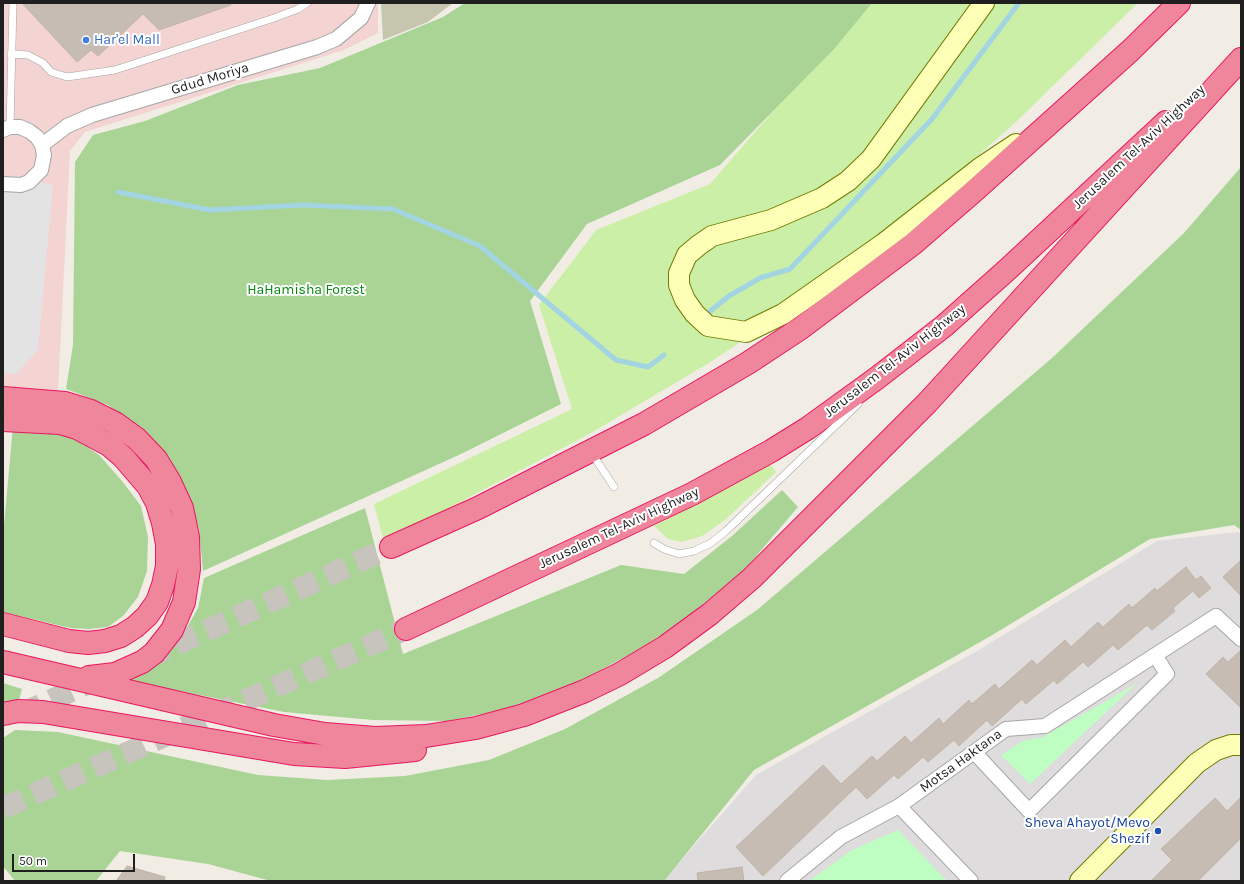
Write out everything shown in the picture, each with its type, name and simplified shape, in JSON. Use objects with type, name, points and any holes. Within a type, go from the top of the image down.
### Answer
[{"type":"highway","points":[[391,547],[478,508],[591,452],[696,395],[801,328],[912,244],[1060,115],[1130,51],[1179,3]]},
{"type":"highway","name":"Jerusalem Tel-Aviv Highway","points":[[406,629],[692,494],[732,473],[808,428],[911,352],[1019,259],[1241,52]]},
{"type":"highway","points":[[3,714],[18,710],[43,712],[294,754],[345,757],[413,750],[479,735],[535,714],[620,674],[666,647],[710,614],[752,578],[927,403],[1241,59]]},
{"type":"highway","points":[[3,398],[65,403],[91,411],[115,423],[137,439],[156,459],[170,482],[182,508],[188,537],[189,569],[184,602],[172,630],[154,653],[129,668],[100,677],[66,676]]},
{"type":"highway","points":[[3,420],[60,423],[77,428],[109,445],[124,457],[148,486],[163,523],[167,544],[166,572],[157,602],[147,616],[135,627],[121,636],[94,642],[69,641],[3,624]]},
{"type":"highway","points":[[3,662],[274,725],[325,734],[375,738],[426,736],[476,728],[524,715],[559,702]]},
{"type":"street","name":"Gdud Moriya","points":[[42,145],[67,126],[92,115],[317,46],[336,38],[361,18],[368,3]]},
{"type":"street","points":[[984,3],[885,141],[871,159],[854,176],[822,198],[770,220],[712,236],[699,245],[687,255],[679,272],[679,285],[685,300],[695,314],[708,326],[746,332],[771,320],[783,314],[882,244],[980,168],[1060,115]]},
{"type":"street","points":[[3,184],[21,185],[36,177],[43,163],[42,145],[36,137],[29,131],[20,127],[6,128]]},
{"type":"street","name":"Motsa Haktana","points":[[787,881],[840,837],[899,806],[1006,728],[1045,726],[1216,616],[1241,639]]},
{"type":"street","points":[[974,752],[1029,811],[1167,674],[1155,655]]},
{"type":"street","points":[[1080,881],[1197,762],[1216,750],[1231,744],[1241,744]]},
{"type":"street","points":[[899,806],[971,881]]},
{"type":"lane","points":[[6,128],[13,3]]},
{"type":"lane","points":[[11,54],[28,55],[43,63],[51,72],[67,77],[115,70],[274,18],[298,9],[307,3]]},
{"type":"lane","points":[[654,543],[679,554],[694,551],[711,543],[726,531],[911,352]]},
{"type":"lane","points":[[591,452],[614,487]]},
{"type":"shaded area","points":[[3,3],[378,3],[378,33],[344,50],[85,132],[70,151],[58,392],[3,386]]},
{"type":"shaded area","points":[[381,3],[453,3],[428,22],[383,40]]},
{"type":"shaded area","points":[[3,179],[53,184],[38,350],[16,374],[3,373]]},
{"type":"shaded area","points":[[1238,532],[1241,534],[1241,881],[663,881],[756,775],[977,651],[1157,541]]},
{"type":"green space","name":"HaHamisha Forest","points":[[465,3],[872,3],[834,49],[720,165],[587,224],[530,301],[561,404],[461,454],[203,571],[199,529],[191,503],[170,460],[147,436],[108,405],[66,389],[73,345],[75,162],[93,135],[145,121],[238,85],[320,68],[443,17]]},
{"type":"green space","points":[[867,3],[1138,3],[1018,120],[925,203],[811,295],[709,363],[584,437],[384,542],[374,504],[572,409],[539,305],[596,230],[710,184]]},
{"type":"green space","points":[[1241,167],[1241,530],[1234,525],[1150,539],[989,637],[754,770],[664,881],[271,881],[208,864],[120,851],[96,881],[15,881],[3,866],[3,738],[15,730],[58,732],[258,775],[327,780],[405,776],[489,760],[565,729],[658,678],[757,610],[1052,358],[1184,233]]},
{"type":"green space","points":[[13,426],[59,432],[81,442],[100,456],[141,506],[148,537],[147,571],[138,597],[123,616],[108,627],[89,629],[70,628],[3,612],[3,536]]},
{"type":"green space","points":[[769,463],[776,472],[725,520],[702,536],[682,542],[668,539],[654,526]]},
{"type":"green space","points":[[782,490],[798,507],[741,574],[687,617],[642,648],[582,680],[507,709],[447,721],[373,720],[284,712],[130,681],[153,667],[170,652],[182,636],[198,608],[204,578],[365,508],[403,654],[621,565],[684,574],[732,536]]},
{"type":"green space","points":[[3,683],[22,689],[19,700],[3,704]]},
{"type":"green space","points":[[1136,684],[1030,784],[1001,755],[1023,741],[1043,737]]},
{"type":"green space","points":[[898,830],[947,881],[809,881],[852,850]]},
{"type":"building","name":"Har'el Mall","points":[[22,3],[230,3],[231,5],[159,30],[143,14],[98,56],[91,50],[77,62]]},
{"type":"building","points":[[1241,560],[1241,596],[1223,577]]},
{"type":"building","points":[[1186,567],[1196,580],[1201,576],[1211,588],[1199,598],[1193,591],[1173,608],[1175,611],[1152,630],[1147,625],[1118,650],[1113,645],[1088,667],[1083,662],[1057,684],[1054,680],[1026,704],[1022,699],[992,726],[987,720],[959,746],[954,740],[928,762],[923,757],[898,779],[894,775],[867,799],[856,787],[763,876],[736,847],[823,765],[841,784],[872,756],[877,761],[905,736],[911,743],[939,718],[943,724],[969,700],[972,704],[995,684],[999,689],[1032,660],[1037,665],[1065,640],[1071,647],[1098,622],[1103,627],[1129,604],[1132,608],[1155,588],[1157,591]]},
{"type":"building","points":[[1241,650],[1241,708],[1206,674],[1223,657],[1228,662]]},
{"type":"building","points":[[1241,797],[1241,838],[1198,881],[1151,881],[1172,860],[1161,849],[1215,798],[1227,811]]},
{"type":"building","points":[[127,866],[165,877],[164,881],[116,881]]},
{"type":"building","points":[[742,867],[744,881],[698,881],[697,873]]},
{"type":"waterway","points":[[709,312],[729,296],[760,278],[790,269],[932,119],[1019,3]]},
{"type":"waterway","points":[[118,192],[210,210],[303,205],[393,209],[480,246],[616,360],[648,367],[664,355]]},
{"type":"tunnel","points":[[146,658],[391,547]]},
{"type":"tunnel","points":[[3,808],[406,629]]},
{"type":"tunnel","points":[[21,714],[102,677]]},
{"type":"place","name":"Har'el Mall","points":[[86,40]]},
{"type":"place","name":"Sheva Ahayot/Mevo Shezif","points":[[1158,831]]}]
